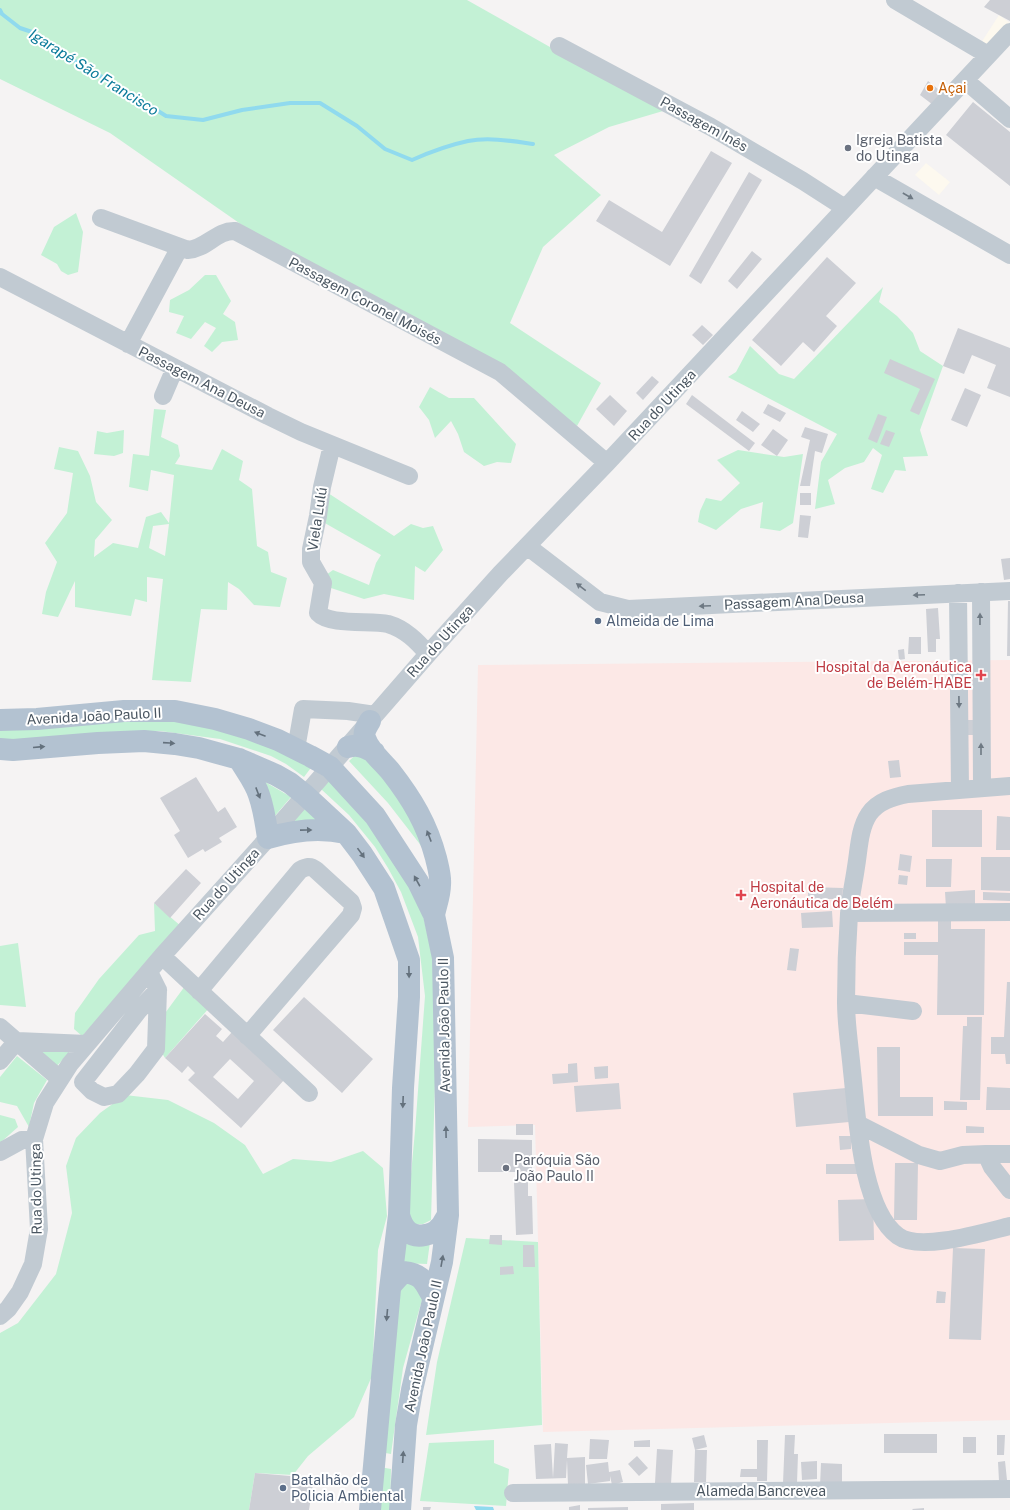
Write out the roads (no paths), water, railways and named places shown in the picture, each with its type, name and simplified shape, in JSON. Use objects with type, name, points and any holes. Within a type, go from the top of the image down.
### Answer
[{"type":"main road","name":"Avenida João Paulo II","points":[[0,720],[37,719],[124,711],[174,711],[215,719],[248,729],[296,749],[330,767],[375,816],[418,882],[434,915],[443,958],[448,1215],[442,1262],[412,1390],[406,1424],[400,1510]]},
{"type":"main road","points":[[373,718],[365,732],[365,738],[408,796],[423,820],[432,842],[439,870],[440,885],[434,915]]},
{"type":"main road","name":"Avenida João Paulo II","points":[[0,749],[13,750],[144,741],[200,748],[239,759],[276,775],[290,783],[305,795],[346,833],[362,854],[384,888],[409,960],[409,997],[403,1088],[399,1215],[390,1289],[370,1510]]},
{"type":"main road","points":[[348,747],[356,745],[374,752]]},
{"type":"main road","points":[[239,759],[259,795],[268,838],[296,830],[325,830],[346,833]]},
{"type":"main road","points":[[399,1215],[402,1226],[411,1235],[419,1236],[430,1234],[439,1228],[448,1215]]},
{"type":"main road","points":[[390,1289],[396,1279],[403,1272],[413,1273],[424,1280],[434,1297]]},
{"type":"street","points":[[895,0],[988,55]]},
{"type":"street","name":"Rua do Utinga","points":[[0,1316],[8,1309],[20,1292],[34,1264],[39,1229],[34,1139],[45,1103],[70,1064],[162,956],[268,838],[428,654],[526,546],[607,463],[874,177],[966,81],[1010,32]]},
{"type":"street","name":"Passagem Inês","points":[[559,46],[711,127],[803,181],[845,208]]},
{"type":"street","points":[[966,81],[1010,119]]},
{"type":"street","points":[[874,177],[1010,255]]},
{"type":"street","name":"Passagem Coronel Moisés","points":[[101,218],[188,250],[196,250],[223,233],[235,231],[500,372],[607,463]]},
{"type":"street","points":[[128,344],[180,248]]},
{"type":"street","name":"Passagem Ana Deusa","points":[[0,277],[268,416],[332,445],[409,476]]},
{"type":"street","points":[[163,396],[175,368]]},
{"type":"street","name":"Viela Lulú","points":[[332,445],[322,487],[311,549],[311,562],[323,583],[318,612],[325,617],[348,622],[387,624],[407,633],[428,654]]},
{"type":"street","name":"Passagem Ana Deusa","points":[[526,546],[600,602],[628,609],[1010,591]]},
{"type":"street","points":[[980,592],[982,788]]},
{"type":"street","points":[[958,593],[960,790]]},
{"type":"street","points":[[959,641],[962,645],[970,648],[978,645],[980,639]]},
{"type":"street","points":[[296,749],[303,709],[348,711],[373,718]]},
{"type":"street","points":[[1010,786],[908,794],[893,797],[879,804],[869,814],[861,835],[849,913],[846,1003],[858,1124],[868,1183],[880,1215],[887,1226],[899,1237],[912,1242],[941,1241],[1010,1226]]},
{"type":"street","points":[[199,991],[300,870],[305,867],[313,868],[351,902],[353,908],[350,915],[247,1036]]},
{"type":"street","points":[[849,913],[1010,912]]},
{"type":"street","points":[[162,956],[310,1093]]},
{"type":"street","points":[[149,972],[158,990],[156,1049],[137,1074],[118,1094],[104,1097],[92,1091],[83,1082],[139,1010],[158,990]]},
{"type":"street","points":[[846,1003],[913,1011]]},
{"type":"street","points":[[0,1027],[60,1079]]},
{"type":"street","points":[[17,1041],[87,1044]]},
{"type":"street","points":[[0,1061],[17,1041]]},
{"type":"street","points":[[858,1124],[919,1155],[940,1161],[963,1155],[1010,1154]]},
{"type":"street","points":[[0,1152],[22,1140],[34,1139]]},
{"type":"street","points":[[986,1154],[992,1167],[1010,1190]]},
{"type":"street","name":"Alameda Bancrevea","points":[[513,1493],[1010,1489]]},
{"type":"water","points":[[474,1506],[493,1507],[494,1510],[476,1510]]},
{"type":"waterway","name":"Igarapé São Francisco","points":[[0,10],[2,14],[20,28],[35,33],[53,48],[166,116],[203,120],[242,110],[290,103],[320,103],[357,126],[385,149],[412,160],[468,141],[484,139],[533,144]]},
{"type":"place","name":"Açai","points":[[930,88]]},
{"type":"place","name":"Igreja Batista do Utinga","points":[[848,148]]},
{"type":"place","name":"Almeida de Lima","points":[[598,621]]},
{"type":"place","name":"Hospital da Aeronáutica de Belém-HABE","points":[[981,675]]},
{"type":"place","name":"Hospital de Aeronáutica de Belém","points":[[741,895]]},
{"type":"place","name":"Paróquia São João Paulo II","points":[[506,1168]]},
{"type":"place","name":"Batalhão de Policia Ambiental","points":[[283,1488]]}]
